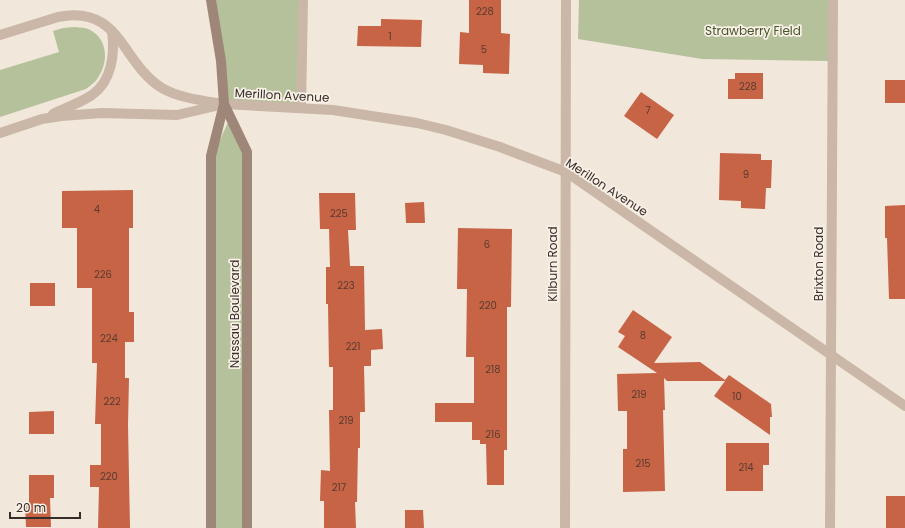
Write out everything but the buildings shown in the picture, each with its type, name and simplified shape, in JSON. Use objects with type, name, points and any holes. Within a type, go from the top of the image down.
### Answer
[{"type":"main road","name":"Nassau Boulevard","points":[[210,0],[221,61],[224,104],[211,156],[211,528]]},
{"type":"main road","name":"Nassau Boulevard","points":[[224,104],[247,152],[247,528]]},
{"type":"street","points":[[301,108],[303,0]]},
{"type":"street","name":"Kilburn Road","points":[[565,528],[566,0]]},
{"type":"street","name":"Brixton Road","points":[[830,528],[833,0]]},
{"type":"street","name":"Merillon Avenue","points":[[0,35],[68,15],[78,15],[96,19],[111,30],[137,65],[154,83],[162,89],[178,95],[224,104],[333,110],[386,117],[446,130],[500,147],[566,172],[905,406]]},
{"type":"street","name":"Merillon Avenue","points":[[0,133],[42,119],[92,95],[105,82],[108,76],[113,45],[111,30]]},
{"type":"street","name":"Merillon Avenue","points":[[42,119],[95,113],[177,115],[224,104]]},
{"type":"green space","points":[[209,0],[303,0],[301,108],[224,104]]},
{"type":"green space","name":"Strawberry Field","points":[[579,0],[829,0],[828,61],[702,59],[578,39]]},
{"type":"green space","points":[[75,27],[90,30],[100,38],[103,44],[105,50],[104,64],[96,80],[86,89],[0,117],[0,70],[59,52],[53,31]]},
{"type":"green space","points":[[228,122],[247,152],[247,528],[211,528],[213,156]]}]
